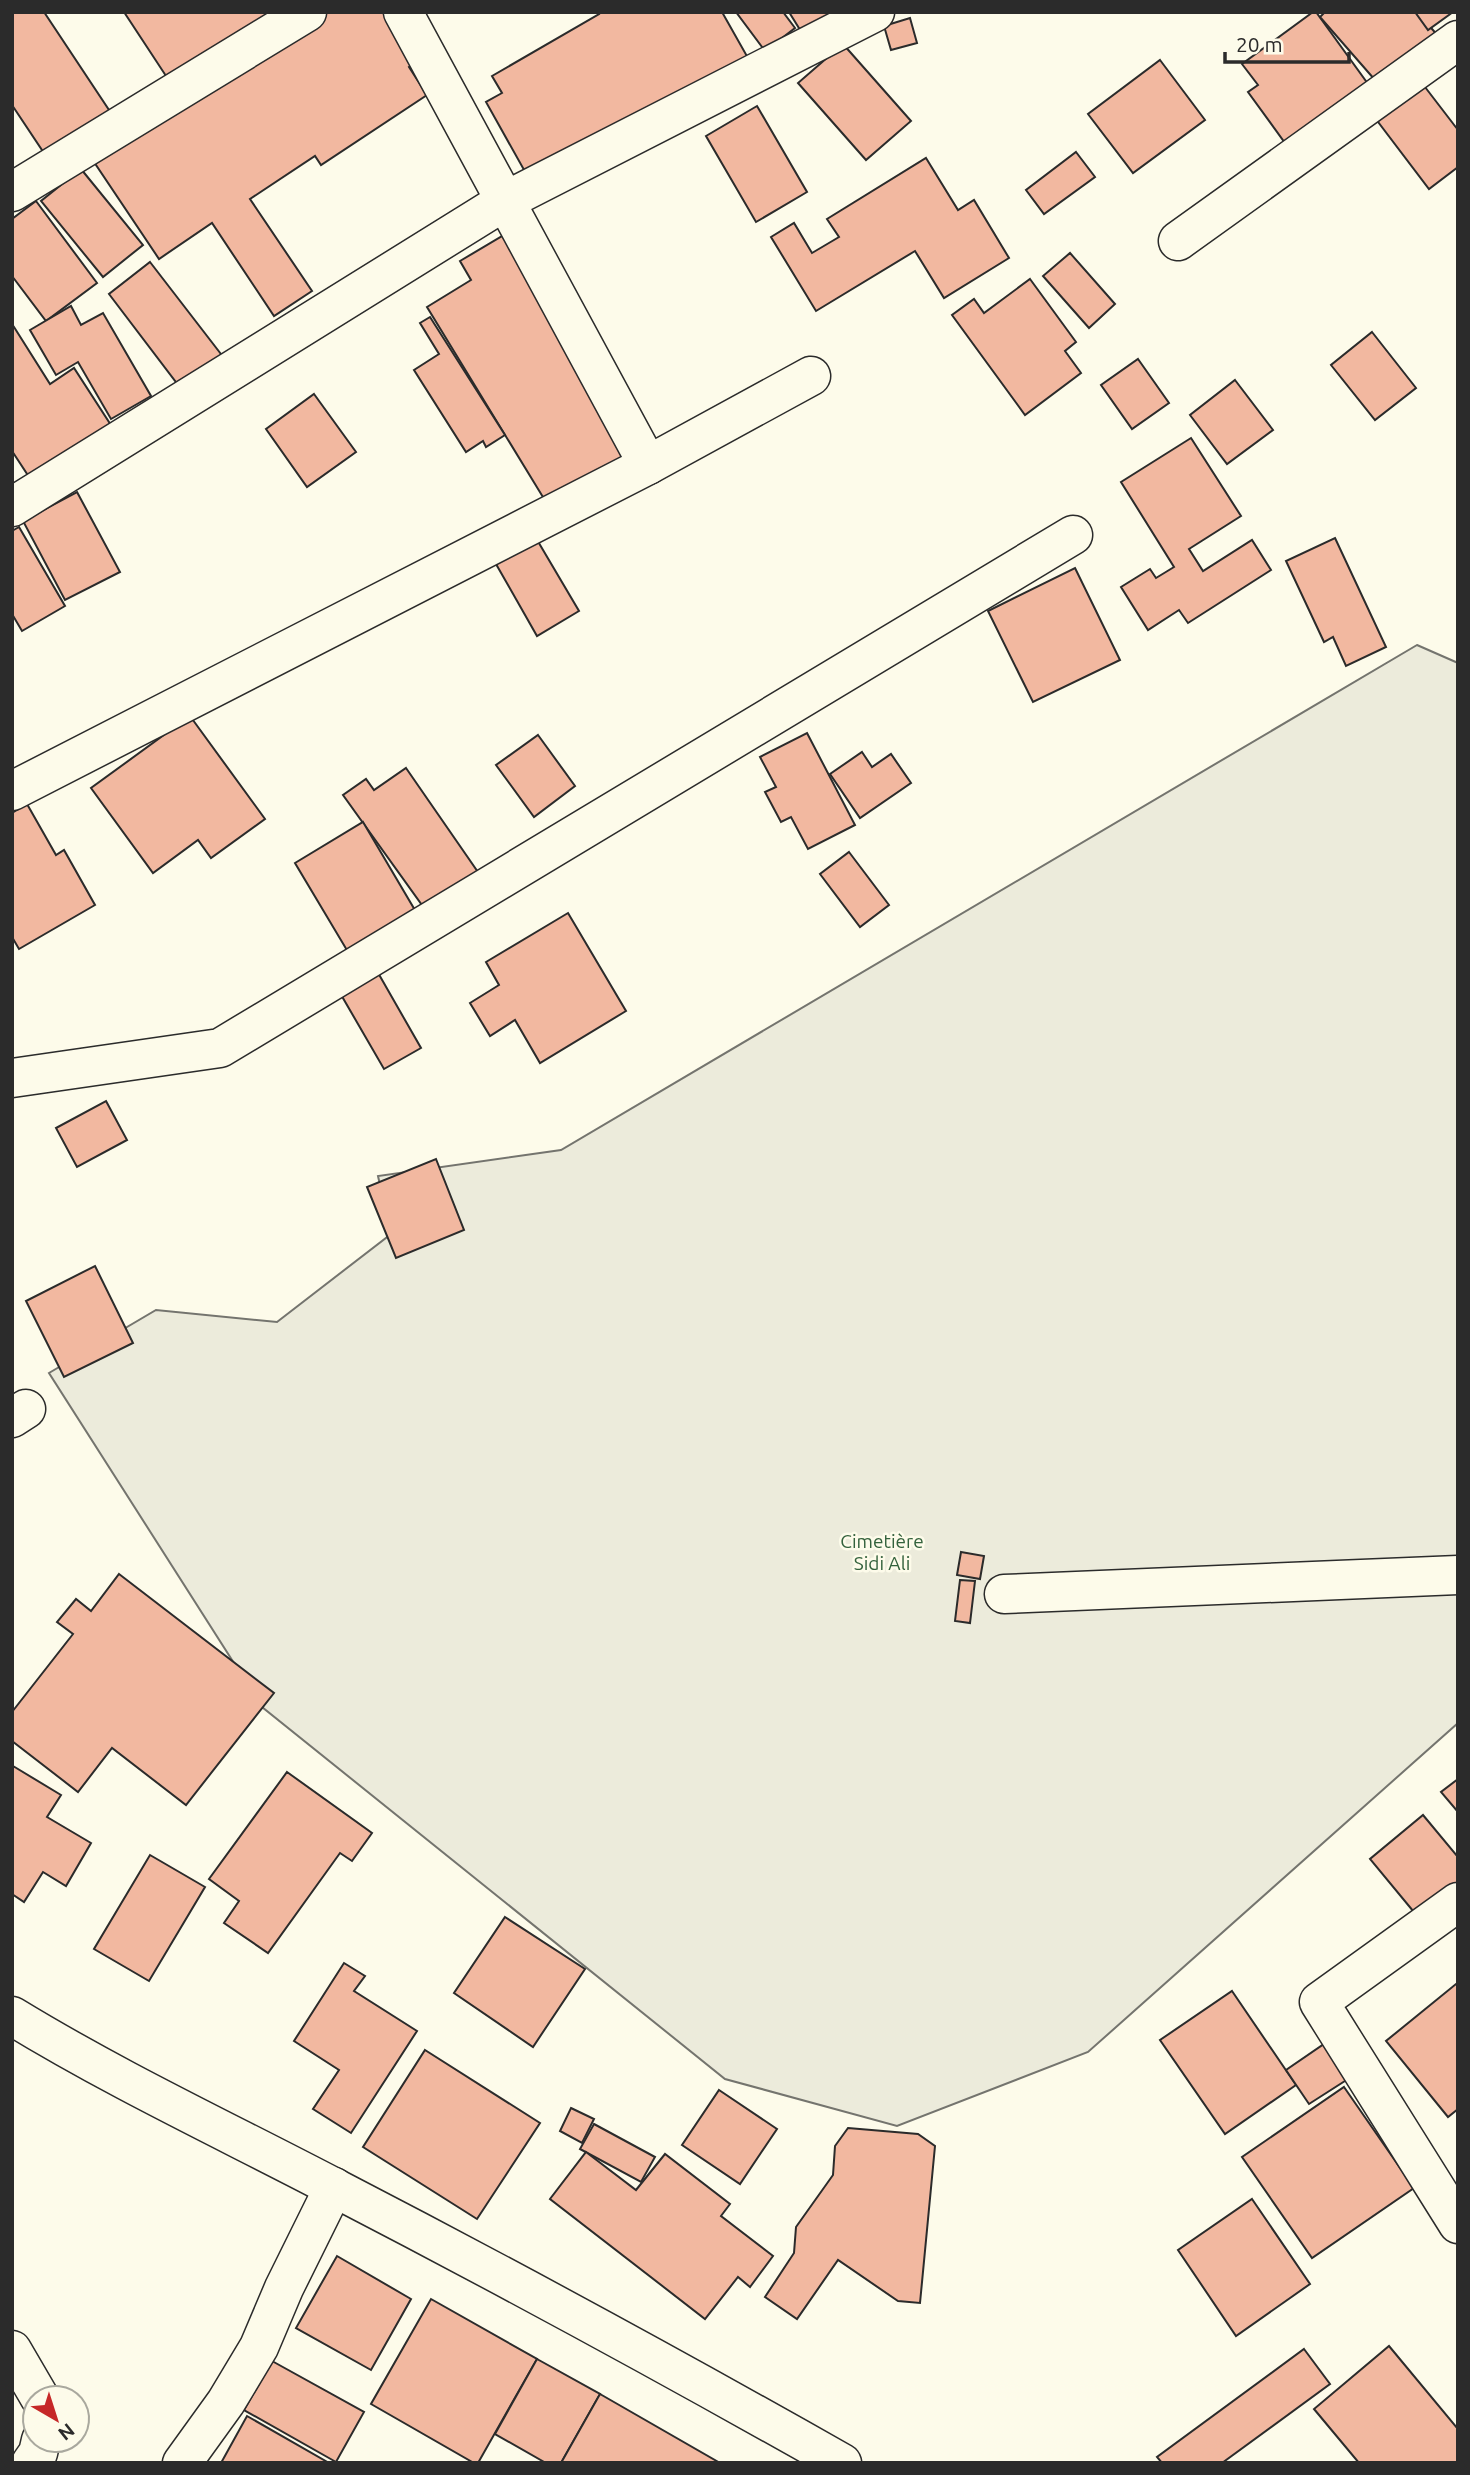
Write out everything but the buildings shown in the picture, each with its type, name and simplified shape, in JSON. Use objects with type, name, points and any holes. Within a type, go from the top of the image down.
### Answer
[{"type":"street","points":[[12,192],[307,12]]},
{"type":"street","points":[[403,12],[648,465]]},
{"type":"street","points":[[12,507],[505,201],[875,12]]},
{"type":"street","points":[[1178,241],[1458,40]]},
{"type":"street","points":[[12,791],[648,465],[811,376]]},
{"type":"street","points":[[12,1078],[220,1048],[1073,535]]},
{"type":"street","points":[[1004,1594],[1458,1575]]},
{"type":"street","points":[[1458,1902],[1319,2002],[1458,2224]]},
{"type":"street","points":[[12,2016],[183,2113],[334,2188],[685,2374],[842,2463]]},
{"type":"street","points":[[181,2463],[226,2402],[258,2347],[334,2188]]},
{"type":"street","points":[[12,2350],[32,2384]]},
{"type":"green space","name":"Cimetière Sidi Ali","points":[[1417,645],[1458,663],[1458,1723],[1088,2052],[897,2126],[725,2079],[262,1707],[49,1373],[156,1310],[277,1322],[391,1234],[378,1176],[561,1150]]}]
